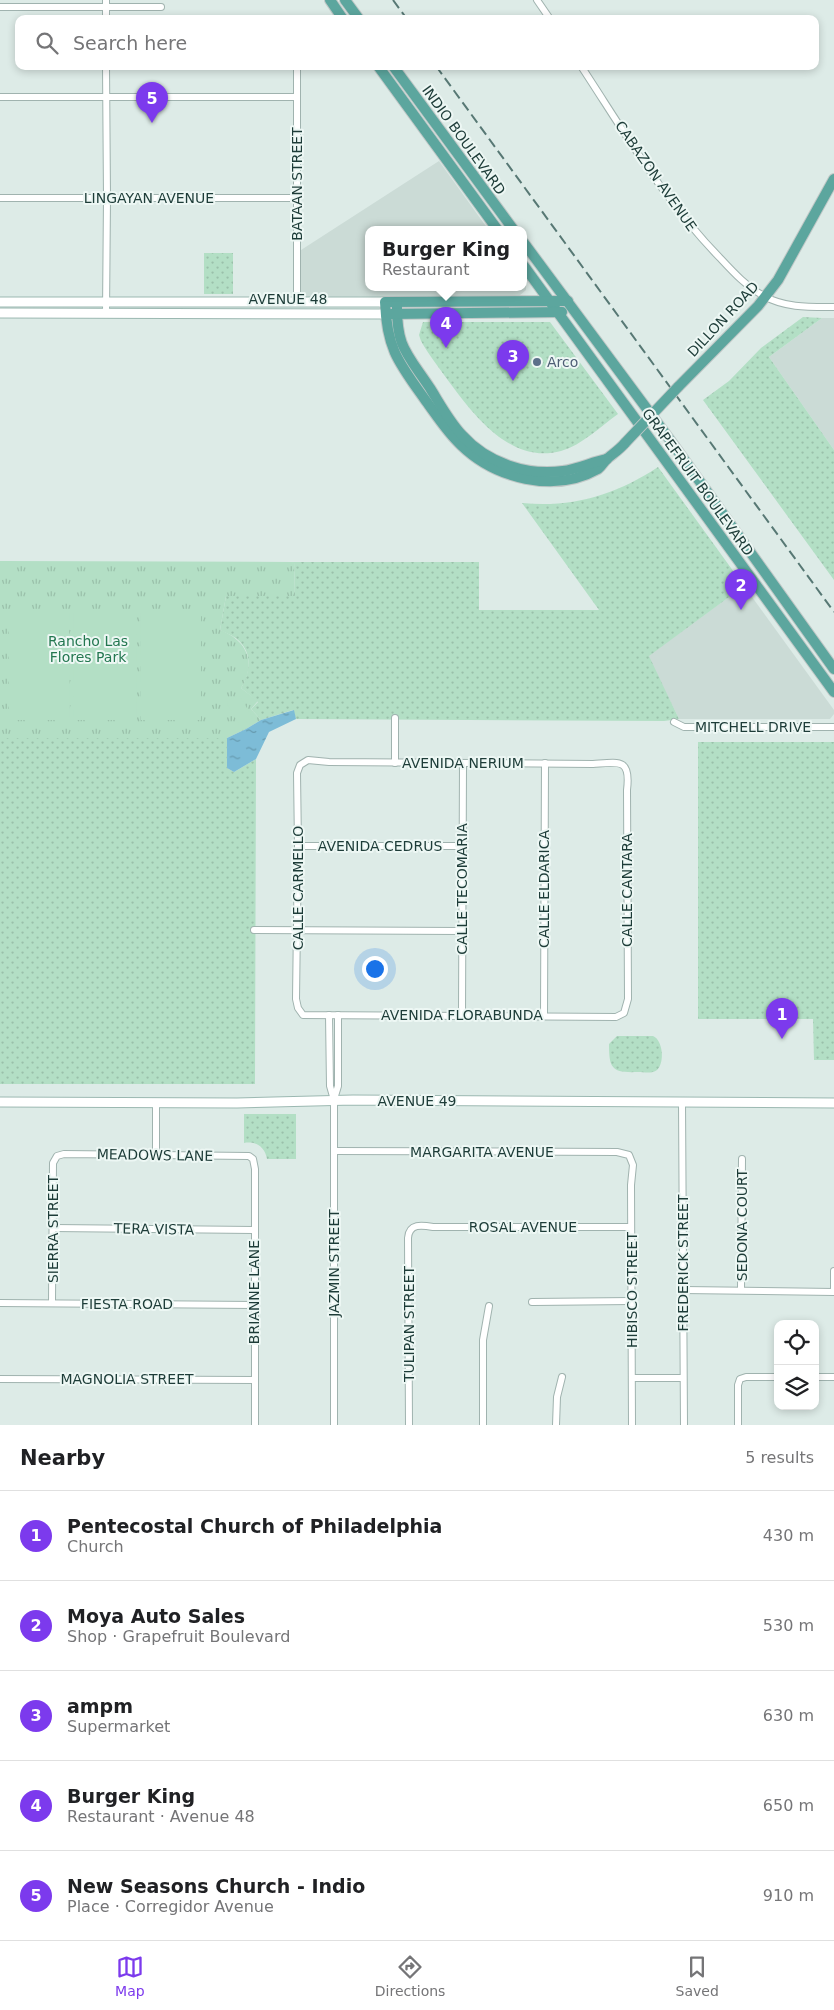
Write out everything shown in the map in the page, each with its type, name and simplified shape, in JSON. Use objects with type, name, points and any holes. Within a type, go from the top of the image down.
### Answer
[{"type":"main road","points":[[330,0],[340,15]]},
{"type":"main road","points":[[345,0],[356,15]]},
{"type":"main road","name":"INDIO BOULEVARD","points":[[381,70],[495,226]]},
{"type":"main road","name":"INDIO BOULEVARD","points":[[396,70],[511,226]]},
{"type":"main road","name":"DILLON ROAD","points":[[385,302],[389,339],[395,354],[446,428],[460,445],[478,460],[526,480],[548,481],[573,477],[600,468],[765,297],[778,280],[834,179]]},
{"type":"main road","points":[[527,247],[575,311]]},
{"type":"main road","points":[[527,270],[558,312]]},
{"type":"main road","name":"AVENUE 48","points":[[0,302],[568,301]]},
{"type":"main road","points":[[210,313],[224,308],[290,308],[294,307],[297,302]]},
{"type":"main road","name":"DILLON ROAD","points":[[397,302],[399,340],[409,359],[461,435],[483,453],[515,468],[547,472],[564,471],[607,459]]},
{"type":"main road","name":"AVENUE 48","points":[[0,313],[397,314],[575,311]]},
{"type":"main road","name":"GRAPEFRUIT BOULEVARD","points":[[575,311],[834,669]]},
{"type":"main road","name":"GRAPEFRUIT BOULEVARD","points":[[558,312],[834,692]]},
{"type":"main road","name":"AVENUE 49","points":[[0,1102],[237,1103],[334,1100],[834,1103]]},
{"type":"street","points":[[537,0],[547,15]]},
{"type":"street","points":[[0,7],[106,4],[161,7]]},
{"type":"street","points":[[106,70],[108,198],[106,313]]},
{"type":"street","name":"BATAAN STREET","points":[[297,70],[297,302]]},
{"type":"street","name":"CABAZON AVENUE","points":[[584,70],[668,198],[698,236],[746,284],[765,297]]},
{"type":"street","points":[[0,97],[297,97]]},
{"type":"street","name":"LINGAYAN AVENUE","points":[[0,198],[297,198]]},
{"type":"street","points":[[765,297],[796,306],[834,307]]},
{"type":"street","points":[[395,718],[395,763]]},
{"type":"street","name":"MITCHELL DRIVE","points":[[674,722],[684,727],[834,727]]},
{"type":"street","name":"AVENIDA NERIUM","points":[[300,765],[308,760],[395,763],[617,762],[625,767]]},
{"type":"street","name":"CALLE TECOMARIA","points":[[462,1016],[463,763]]},
{"type":"street","name":"CALLE ELDARICA","points":[[544,1016],[545,763]]},
{"type":"street","name":"CALLE CARMELLO","points":[[300,765],[297,772],[298,930],[296,1004],[300,1012]]},
{"type":"street","name":"CALLE CANTARA","points":[[624,1012],[628,999],[628,775],[625,767]]},
{"type":"street","name":"AVENIDA CEDRUS","points":[[298,846],[462,846]]},
{"type":"street","points":[[254,930],[462,931]]},
{"type":"street","name":"AVENIDA FLORABUNDA","points":[[300,1012],[308,1016],[616,1017],[624,1012]]},
{"type":"street","points":[[329,1015],[330,1086],[334,1100]]},
{"type":"street","points":[[334,1100],[338,1086],[338,1015]]},
{"type":"street","name":"JAZMIN STREET","points":[[334,1100],[334,1425]]},
{"type":"street","name":"FREDERICK STREET","points":[[682,1102],[684,1425]]},
{"type":"street","points":[[156,1103],[156,1155]]},
{"type":"street","name":"MARGARITA AVENUE","points":[[334,1151],[617,1152],[629,1155]]},
{"type":"street","name":"MEADOWS LANE","points":[[57,1156],[64,1154],[243,1155],[253,1159]]},
{"type":"street","name":"HIBISCO STREET","points":[[629,1155],[633,1165],[631,1227],[632,1425]]},
{"type":"street","name":"SIERRA STREET","points":[[52,1303],[53,1163],[57,1156]]},
{"type":"street","name":"BRIANNE LANE","points":[[253,1159],[255,1425]]},
{"type":"street","name":"SEDONA COURT","points":[[741,1290],[742,1159]]},
{"type":"street","name":"ROSAL AVENUE","points":[[416,1226],[631,1227]]},
{"type":"street","name":"TULIPAN STREET","points":[[409,1425],[408,1233],[416,1226]]},
{"type":"street","name":"TERA VISTA","points":[[53,1228],[254,1230]]},
{"type":"street","points":[[683,1290],[834,1292],[834,1271]]},
{"type":"street","points":[[532,1302],[632,1301]]},
{"type":"street","name":"FIESTA ROAD","points":[[0,1303],[254,1305]]},
{"type":"street","points":[[483,1425],[483,1340],[489,1306]]},
{"type":"street","points":[[556,1425],[557,1396],[562,1377]]},
{"type":"street","points":[[738,1425],[738,1385],[740,1379],[746,1377],[774,1377]]},
{"type":"street","points":[[819,1377],[834,1377]]},
{"type":"street","points":[[632,1378],[684,1378]]},
{"type":"street","name":"MAGNOLIA STREET","points":[[0,1379],[255,1380]]},
{"type":"shaded area","points":[[439,161],[486,226],[365,226],[365,291],[525,291],[519,296],[301,297],[301,250]]},
{"type":"shaded area","points":[[822,318],[834,318],[834,450],[769,357]]},
{"type":"shaded area","points":[[744,586],[834,710],[834,714],[830,719],[679,719],[648,656]]},
{"type":"green space","points":[[204,253],[233,253],[233,294],[204,294]]},
{"type":"green space","points":[[803,317],[822,318],[769,357],[834,450],[834,580],[703,400],[729,381],[761,348]]},
{"type":"green space","points":[[423,322],[550,322],[618,414],[584,440],[561,451],[543,453],[525,451],[509,444],[481,421],[457,393],[433,360],[419,335]]},
{"type":"green space","points":[[658,467],[744,586],[649,656],[679,719],[664,721],[296,719],[293,710],[261,720],[251,709],[258,702],[241,688],[248,670],[246,651],[243,645],[236,639],[220,630],[226,596],[295,596],[294,562],[479,562],[479,610],[599,610],[522,503],[558,503],[593,497],[626,485]]},
{"type":"green space","name":"Rancho Las Flores Park","points":[[0,561],[294,562],[295,596],[226,596],[220,630],[237,640],[247,653],[249,661],[248,670],[241,688],[258,701],[251,709],[261,720],[227,738],[0,738]]},
{"type":"green space","points":[[9,610],[69,610],[70,720],[9,720]]},
{"type":"green space","points":[[73,610],[136,610],[137,720],[74,720]]},
{"type":"green space","points":[[140,610],[201,610],[201,720],[141,720]]},
{"type":"green space","points":[[239,695],[253,718],[240,726],[226,702]]},
{"type":"green space","points":[[0,738],[227,738],[227,768],[234,772],[256,759],[255,1084],[0,1084]]},
{"type":"green space","points":[[698,742],[834,742],[834,1060],[814,1060],[813,1019],[698,1019]]},
{"type":"green space","points":[[617,1036],[653,1036],[656,1038],[662,1052],[660,1067],[650,1072],[622,1072],[614,1068],[611,1064],[609,1044]]},
{"type":"green space","points":[[244,1114],[296,1114],[296,1159],[267,1159],[262,1148],[256,1144],[244,1143]]},
{"type":"water","points":[[294,710],[296,719],[269,732],[256,759],[234,772],[227,768],[227,738],[261,720]]},
{"type":"railway","points":[[393,0],[404,15]]},
{"type":"railway","points":[[439,70],[834,612]]},
{"type":"place","name":"New Seasons Church - Indio","points":[[152,123]]},
{"type":"place","name":"Burger King","points":[[446,348]]},
{"type":"place","name":"Arco","points":[[537,362]]},
{"type":"place","name":"ampm","points":[[513,381]]},
{"type":"place","name":"Moya Auto Sales","points":[[741,610]]},
{"type":"place","name":"Pentecostal Church of Philadelphia","points":[[782,1039]]}]
